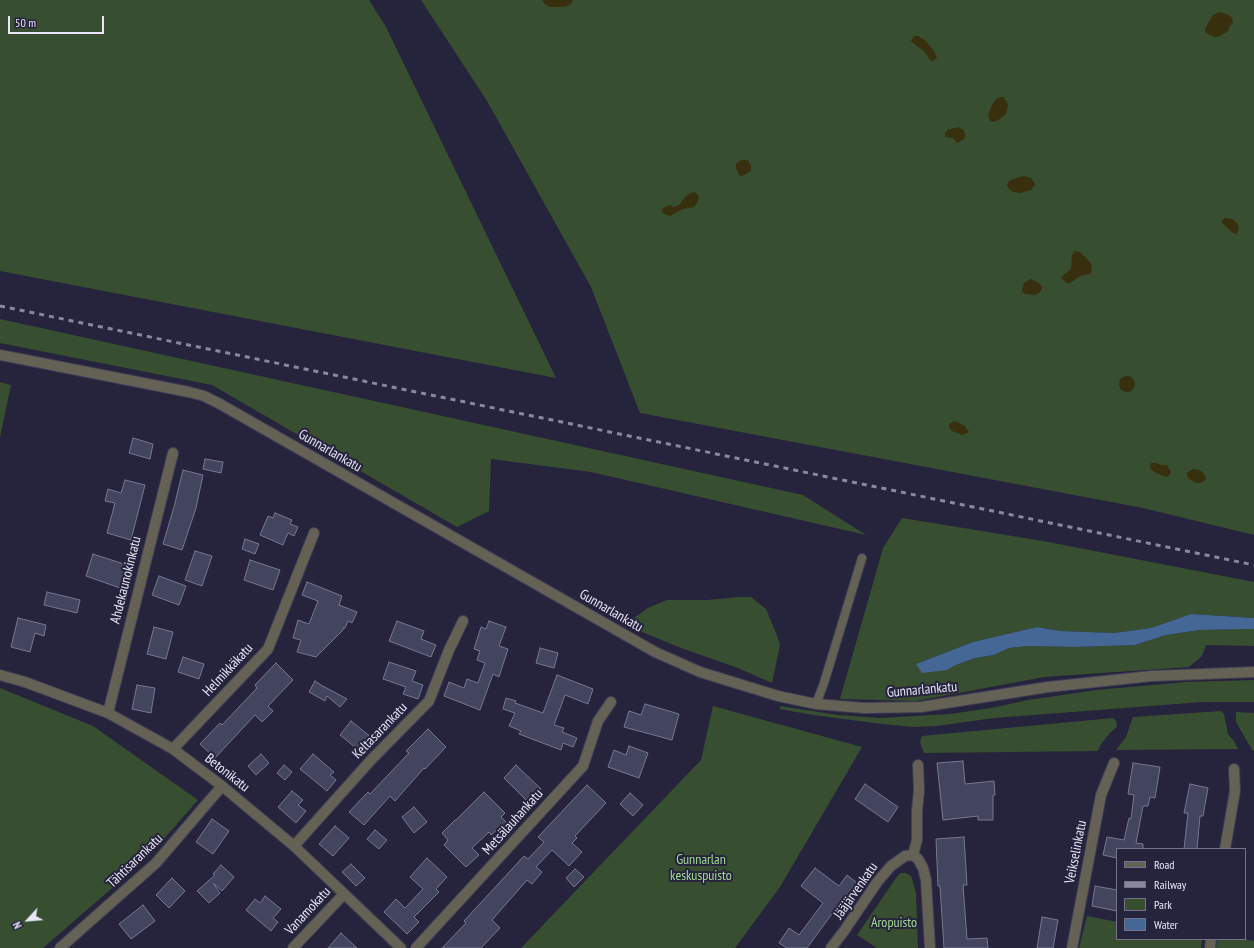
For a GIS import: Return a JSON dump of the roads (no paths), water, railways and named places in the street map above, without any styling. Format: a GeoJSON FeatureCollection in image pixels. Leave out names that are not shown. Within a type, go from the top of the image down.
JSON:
{"type":"FeatureCollection","features":[{"type":"Feature","properties":{"kind":"street","name":"Gunnarlankatu"},"geometry":{"type":"LineString","coordinates":[[0,355],[204,396],[655,652],[700,672],[778,696],[816,704],[864,708],[921,707],[1048,687],[1152,676],[1254,672]]}},
{"type":"Feature","properties":{"kind":"street","name":"Ahdekaunokinkatu"},"geometry":{"type":"LineString","coordinates":[[108,713],[173,453]]}},
{"type":"Feature","properties":{"kind":"street","name":"Helmikkäkatu"},"geometry":{"type":"LineString","coordinates":[[173,749],[268,649],[314,533]]}},
{"type":"Feature","properties":{"kind":"street","name":"Keltasarankatu"},"geometry":{"type":"LineString","coordinates":[[294,846],[371,760],[429,701],[449,650],[463,621]]}},
{"type":"Feature","properties":{"kind":"street","name":"Betonikatu"},"geometry":{"type":"LineString","coordinates":[[0,675],[25,682],[108,713],[173,749],[222,786],[294,846],[402,948]]}},
{"type":"Feature","properties":{"kind":"street","name":"Metsälauhankatu"},"geometry":{"type":"LineString","coordinates":[[416,948],[582,766],[598,721],[611,702]]}},
{"type":"Feature","properties":{"kind":"street","name":"Veikselinkatu"},"geometry":{"type":"LineString","coordinates":[[1072,948],[1101,794],[1114,763]]}},
{"type":"Feature","properties":{"kind":"street"},"geometry":{"type":"LineString","coordinates":[[918,765],[919,790],[917,840],[913,855],[918,859],[923,868],[926,880],[930,948]]}},
{"type":"Feature","properties":{"kind":"street"},"geometry":{"type":"LineString","coordinates":[[1225,848],[1235,791],[1234,769]]}},
{"type":"Feature","properties":{"kind":"street","name":"Tähtisarankatu"},"geometry":{"type":"LineString","coordinates":[[60,948],[156,863],[222,786]]}},
{"type":"Feature","properties":{"kind":"street","name":"Jääjärvenkatu"},"geometry":{"type":"LineString","coordinates":[[831,948],[878,881],[891,866],[905,856],[913,855]]}},
{"type":"Feature","properties":{"kind":"street","name":"Vanamokatu"},"geometry":{"type":"LineString","coordinates":[[293,948],[344,894]]}},
{"type":"Feature","properties":{"kind":"lane"},"geometry":{"type":"LineString","coordinates":[[816,704],[824,683],[862,558]]}},
{"type":"Feature","properties":{"kind":"water"},"geometry":{"type":"Polygon","coordinates":[[[1191,614],[1254,618],[1254,629],[1200,630],[1166,635],[1135,645],[1076,647],[1028,646],[1009,648],[994,655],[975,658],[947,670],[922,673],[916,664],[973,642],[1037,627],[1060,631],[1114,633],[1151,628],[1191,614]]]}},
{"type":"Feature","properties":{"kind":"railway"},"geometry":{"type":"LineString","coordinates":[[0,306],[1254,565]]}},
{"type":"Feature","properties":{"kind":"park label","name":"Gunnarlan keskuspuisto"},"geometry":{"type":"Point","coordinates":[701,868]}},
{"type":"Feature","properties":{"kind":"park label","name":"Aropuisto"},"geometry":{"type":"Point","coordinates":[894,923]}}]}
